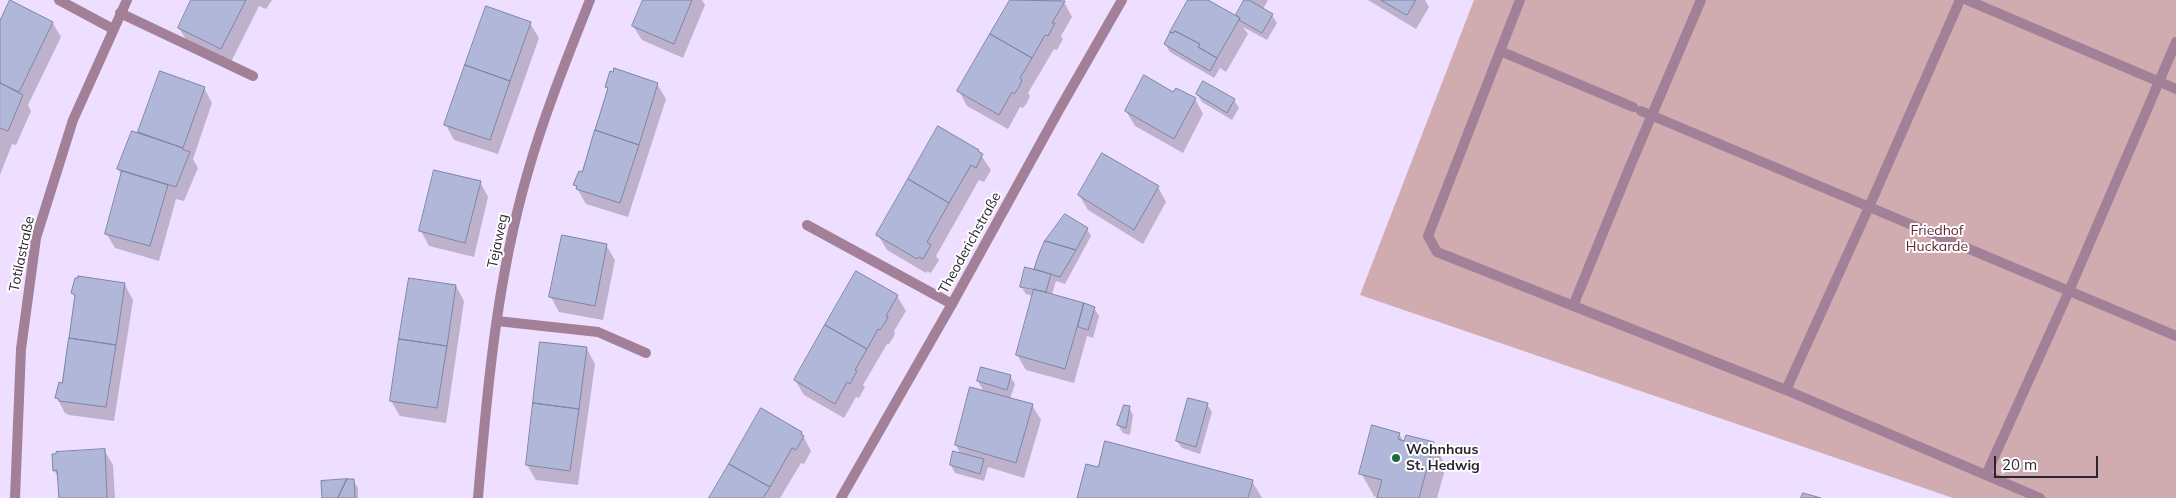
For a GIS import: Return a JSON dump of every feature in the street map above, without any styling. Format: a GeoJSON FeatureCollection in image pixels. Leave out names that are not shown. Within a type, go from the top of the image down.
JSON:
{"type":"FeatureCollection","features":[{"type":"Feature","properties":{"kind":"street"},"geometry":{"type":"LineString","coordinates":[[59,0],[112,29]]}},
{"type":"Feature","properties":{"kind":"street","name":"Totilastraße"},"geometry":{"type":"LineString","coordinates":[[15,498],[21,349],[36,238],[73,120],[112,29],[127,0]]}},
{"type":"Feature","properties":{"kind":"street","name":"Tejaweg"},"geometry":{"type":"LineString","coordinates":[[478,498],[497,321],[508,255],[526,177],[553,93],[590,0]]}},
{"type":"Feature","properties":{"kind":"street","name":"Theoderichstraße"},"geometry":{"type":"LineString","coordinates":[[841,498],[952,304],[1058,110],[1122,0]]}},
{"type":"Feature","properties":{"kind":"street"},"geometry":{"type":"LineString","coordinates":[[1520,0],[1428,236],[1437,252],[1786,390],[2040,498]]}},
{"type":"Feature","properties":{"kind":"street"},"geometry":{"type":"LineString","coordinates":[[1573,306],[1701,0]]}},
{"type":"Feature","properties":{"kind":"street"},"geometry":{"type":"LineString","coordinates":[[1786,390],[1870,207],[1960,0]]}},
{"type":"Feature","properties":{"kind":"street"},"geometry":{"type":"LineString","coordinates":[[1967,0],[1991,4],[2176,89]]}},
{"type":"Feature","properties":{"kind":"street"},"geometry":{"type":"LineString","coordinates":[[120,13],[253,76]]}},
{"type":"Feature","properties":{"kind":"street"},"geometry":{"type":"LineString","coordinates":[[1986,475],[2069,290],[2176,42]]}},
{"type":"Feature","properties":{"kind":"street"},"geometry":{"type":"LineString","coordinates":[[1500,51],[2176,336]]}},
{"type":"Feature","properties":{"kind":"street"},"geometry":{"type":"LineString","coordinates":[[807,224],[952,304]]}},
{"type":"Feature","properties":{"kind":"street"},"geometry":{"type":"LineString","coordinates":[[497,321],[598,332],[646,353]]}},
{"type":"Feature","properties":{"kind":"green space","name":"Friedhof Huckarde"},"geometry":{"type":"Polygon","coordinates":[[[1474,0],[2176,0],[2176,498],[1953,498],[1360,295],[1474,0]]]}},
{"type":"Feature","properties":{"kind":"building"},"geometry":{"type":"Polygon","coordinates":[[[10,0],[53,22],[19,92],[0,83],[0,21],[10,0]]]}},
{"type":"Feature","properties":{"kind":"building"},"geometry":{"type":"Polygon","coordinates":[[[191,0],[246,0],[221,49],[178,28],[191,0]]]}},
{"type":"Feature","properties":{"kind":"building"},"geometry":{"type":"Polygon","coordinates":[[[643,0],[692,0],[674,44],[632,26],[643,0]]]}},
{"type":"Feature","properties":{"kind":"building"},"geometry":{"type":"Polygon","coordinates":[[[1010,0],[1065,1],[1052,23],[1055,23],[1048,36],[1045,35],[1032,58],[990,34],[1010,0]]]}},
{"type":"Feature","properties":{"kind":"building"},"geometry":{"type":"Polygon","coordinates":[[[1188,0],[1208,0],[1240,18],[1217,58],[1198,47],[1200,44],[1175,31],[1173,33],[1170,32],[1188,0]]]}},
{"type":"Feature","properties":{"kind":"building"},"geometry":{"type":"Polygon","coordinates":[[[1244,0],[1249,0],[1273,14],[1262,33],[1239,20],[1240,18],[1236,15],[1244,0]]]}},
{"type":"Feature","properties":{"kind":"building"},"geometry":{"type":"Polygon","coordinates":[[[1381,0],[1416,0],[1407,15],[1381,0]]]}},
{"type":"Feature","properties":{"kind":"building"},"geometry":{"type":"Polygon","coordinates":[[[486,6],[531,22],[510,81],[465,65],[486,6]]]}},
{"type":"Feature","properties":{"kind":"building"},"geometry":{"type":"Polygon","coordinates":[[[1175,31],[1200,44],[1198,47],[1217,58],[1210,71],[1164,44],[1170,32],[1173,33],[1175,31]]]}},
{"type":"Feature","properties":{"kind":"building"},"geometry":{"type":"Polygon","coordinates":[[[990,34],[1032,58],[1020,78],[1022,80],[1019,87],[1014,94],[1012,92],[999,115],[957,91],[990,34]]]}},
{"type":"Feature","properties":{"kind":"building"},"geometry":{"type":"Polygon","coordinates":[[[465,65],[510,81],[490,140],[444,125],[465,65]]]}},
{"type":"Feature","properties":{"kind":"building"},"geometry":{"type":"Polygon","coordinates":[[[614,68],[658,83],[639,145],[595,130],[608,88],[605,87],[610,71],[613,72],[614,68]]]}},
{"type":"Feature","properties":{"kind":"building"},"geometry":{"type":"Polygon","coordinates":[[[160,71],[205,87],[183,148],[138,132],[160,71]]]}},
{"type":"Feature","properties":{"kind":"building"},"geometry":{"type":"Polygon","coordinates":[[[1144,75],[1173,92],[1176,88],[1196,98],[1174,139],[1125,111],[1144,75]]]}},
{"type":"Feature","properties":{"kind":"building"},"geometry":{"type":"Polygon","coordinates":[[[1203,81],[1235,99],[1227,113],[1196,94],[1203,81]]]}},
{"type":"Feature","properties":{"kind":"building"},"geometry":{"type":"Polygon","coordinates":[[[0,83],[23,95],[8,131],[0,128],[0,83]]]}},
{"type":"Feature","properties":{"kind":"building"},"geometry":{"type":"Polygon","coordinates":[[[938,126],[983,154],[976,168],[971,165],[949,203],[908,179],[938,126]]]}},
{"type":"Feature","properties":{"kind":"building"},"geometry":{"type":"Polygon","coordinates":[[[595,130],[639,145],[620,203],[576,189],[577,186],[573,185],[579,171],[582,172],[595,130]]]}},
{"type":"Feature","properties":{"kind":"building"},"geometry":{"type":"Polygon","coordinates":[[[132,131],[190,152],[176,187],[117,169],[132,131]]]}},
{"type":"Feature","properties":{"kind":"building"},"geometry":{"type":"Polygon","coordinates":[[[1102,153],[1159,186],[1134,230],[1078,195],[1102,153]]]}},
{"type":"Feature","properties":{"kind":"building"},"geometry":{"type":"Polygon","coordinates":[[[434,170],[481,181],[465,243],[419,231],[434,170]]]}},
{"type":"Feature","properties":{"kind":"building"},"geometry":{"type":"Polygon","coordinates":[[[122,171],[168,185],[150,246],[105,234],[122,171]]]}},
{"type":"Feature","properties":{"kind":"building"},"geometry":{"type":"Polygon","coordinates":[[[908,179],[949,203],[927,242],[931,245],[923,259],[919,257],[917,259],[876,235],[908,179]]]}},
{"type":"Feature","properties":{"kind":"building"},"geometry":{"type":"Polygon","coordinates":[[[1065,214],[1088,228],[1076,250],[1045,241],[1065,214]]]}},
{"type":"Feature","properties":{"kind":"building"},"geometry":{"type":"Polygon","coordinates":[[[562,235],[607,244],[595,306],[549,297],[562,235]]]}},
{"type":"Feature","properties":{"kind":"building"},"geometry":{"type":"Polygon","coordinates":[[[1045,241],[1076,250],[1060,277],[1034,269],[1045,241]]]}},
{"type":"Feature","properties":{"kind":"building"},"geometry":{"type":"Polygon","coordinates":[[[1025,267],[1051,274],[1046,292],[1020,287],[1025,267]]]}},
{"type":"Feature","properties":{"kind":"building"},"geometry":{"type":"Polygon","coordinates":[[[856,271],[898,295],[886,316],[888,317],[885,323],[880,330],[878,329],[867,349],[825,325],[856,271]]]}},
{"type":"Feature","properties":{"kind":"building"},"geometry":{"type":"Polygon","coordinates":[[[78,276],[125,283],[116,345],[69,338],[75,295],[71,293],[75,278],[78,278],[78,276]]]}},
{"type":"Feature","properties":{"kind":"building"},"geometry":{"type":"Polygon","coordinates":[[[409,278],[456,285],[447,346],[399,339],[409,278]]]}},
{"type":"Feature","properties":{"kind":"building"},"geometry":{"type":"Polygon","coordinates":[[[1034,289],[1084,303],[1065,369],[1016,355],[1034,289]]]}},
{"type":"Feature","properties":{"kind":"building"},"geometry":{"type":"Polygon","coordinates":[[[1084,303],[1095,307],[1088,330],[1078,327],[1084,303]]]}},
{"type":"Feature","properties":{"kind":"building"},"geometry":{"type":"Polygon","coordinates":[[[825,325],[867,349],[855,370],[857,371],[850,384],[847,382],[835,404],[794,380],[825,325]]]}},
{"type":"Feature","properties":{"kind":"building"},"geometry":{"type":"Polygon","coordinates":[[[69,338],[116,345],[106,407],[59,401],[59,399],[55,398],[59,382],[62,383],[69,338]]]}},
{"type":"Feature","properties":{"kind":"building"},"geometry":{"type":"Polygon","coordinates":[[[399,339],[447,346],[437,408],[390,401],[399,339]]]}},
{"type":"Feature","properties":{"kind":"building"},"geometry":{"type":"Polygon","coordinates":[[[540,342],[587,347],[579,409],[533,403],[540,342]]]}},
{"type":"Feature","properties":{"kind":"building"},"geometry":{"type":"Polygon","coordinates":[[[981,367],[1011,375],[1007,390],[977,381],[981,367]]]}},
{"type":"Feature","properties":{"kind":"building"},"geometry":{"type":"Polygon","coordinates":[[[970,387],[1033,404],[1016,463],[955,445],[970,387]]]}},
{"type":"Feature","properties":{"kind":"building"},"geometry":{"type":"Polygon","coordinates":[[[1188,398],[1208,403],[1196,447],[1176,441],[1188,398]]]}},
{"type":"Feature","properties":{"kind":"building"},"geometry":{"type":"Polygon","coordinates":[[[533,403],[579,409],[570,471],[526,465],[533,403]]]}},
{"type":"Feature","properties":{"kind":"building"},"geometry":{"type":"Polygon","coordinates":[[[1124,405],[1130,406],[1126,428],[1117,425],[1124,405]]]}},
{"type":"Feature","properties":{"kind":"building"},"geometry":{"type":"Polygon","coordinates":[[[761,408],[802,432],[801,434],[804,436],[796,450],[792,448],[770,487],[729,464],[761,408]]]}},
{"type":"Feature","properties":{"kind":"building","name":"Wohnhaus St. Hedwig"},"geometry":{"type":"Polygon","coordinates":[[[1372,425],[1400,433],[1398,439],[1404,441],[1406,435],[1434,442],[1419,498],[1377,498],[1382,480],[1359,474],[1372,425]]]}},
{"type":"Feature","properties":{"kind":"building"},"geometry":{"type":"Polygon","coordinates":[[[1105,441],[1253,480],[1248,498],[1077,498],[1086,464],[1098,467],[1105,441]]]}},
{"type":"Feature","properties":{"kind":"building"},"geometry":{"type":"Polygon","coordinates":[[[105,449],[107,498],[59,498],[57,470],[53,471],[52,454],[56,454],[56,452],[105,449]]]}},
{"type":"Feature","properties":{"kind":"building"},"geometry":{"type":"Polygon","coordinates":[[[953,451],[984,459],[980,474],[950,465],[953,451]]]}},
{"type":"Feature","properties":{"kind":"building"},"geometry":{"type":"Polygon","coordinates":[[[729,464],[770,487],[763,498],[709,498],[729,464]]]}},
{"type":"Feature","properties":{"kind":"building"},"geometry":{"type":"Polygon","coordinates":[[[347,479],[338,498],[322,498],[321,481],[347,479]]]}},
{"type":"Feature","properties":{"kind":"building"},"geometry":{"type":"Polygon","coordinates":[[[347,479],[354,479],[355,498],[338,498],[347,479]]]}},
{"type":"Feature","properties":{"kind":"building"},"geometry":{"type":"Polygon","coordinates":[[[1803,493],[1821,498],[1801,498],[1803,493]]]}},
{"type":"Feature","properties":{"kind":"place","name":"Wohnhaus St. Hedwig"},"geometry":{"type":"Point","coordinates":[1396,458]}}]}
